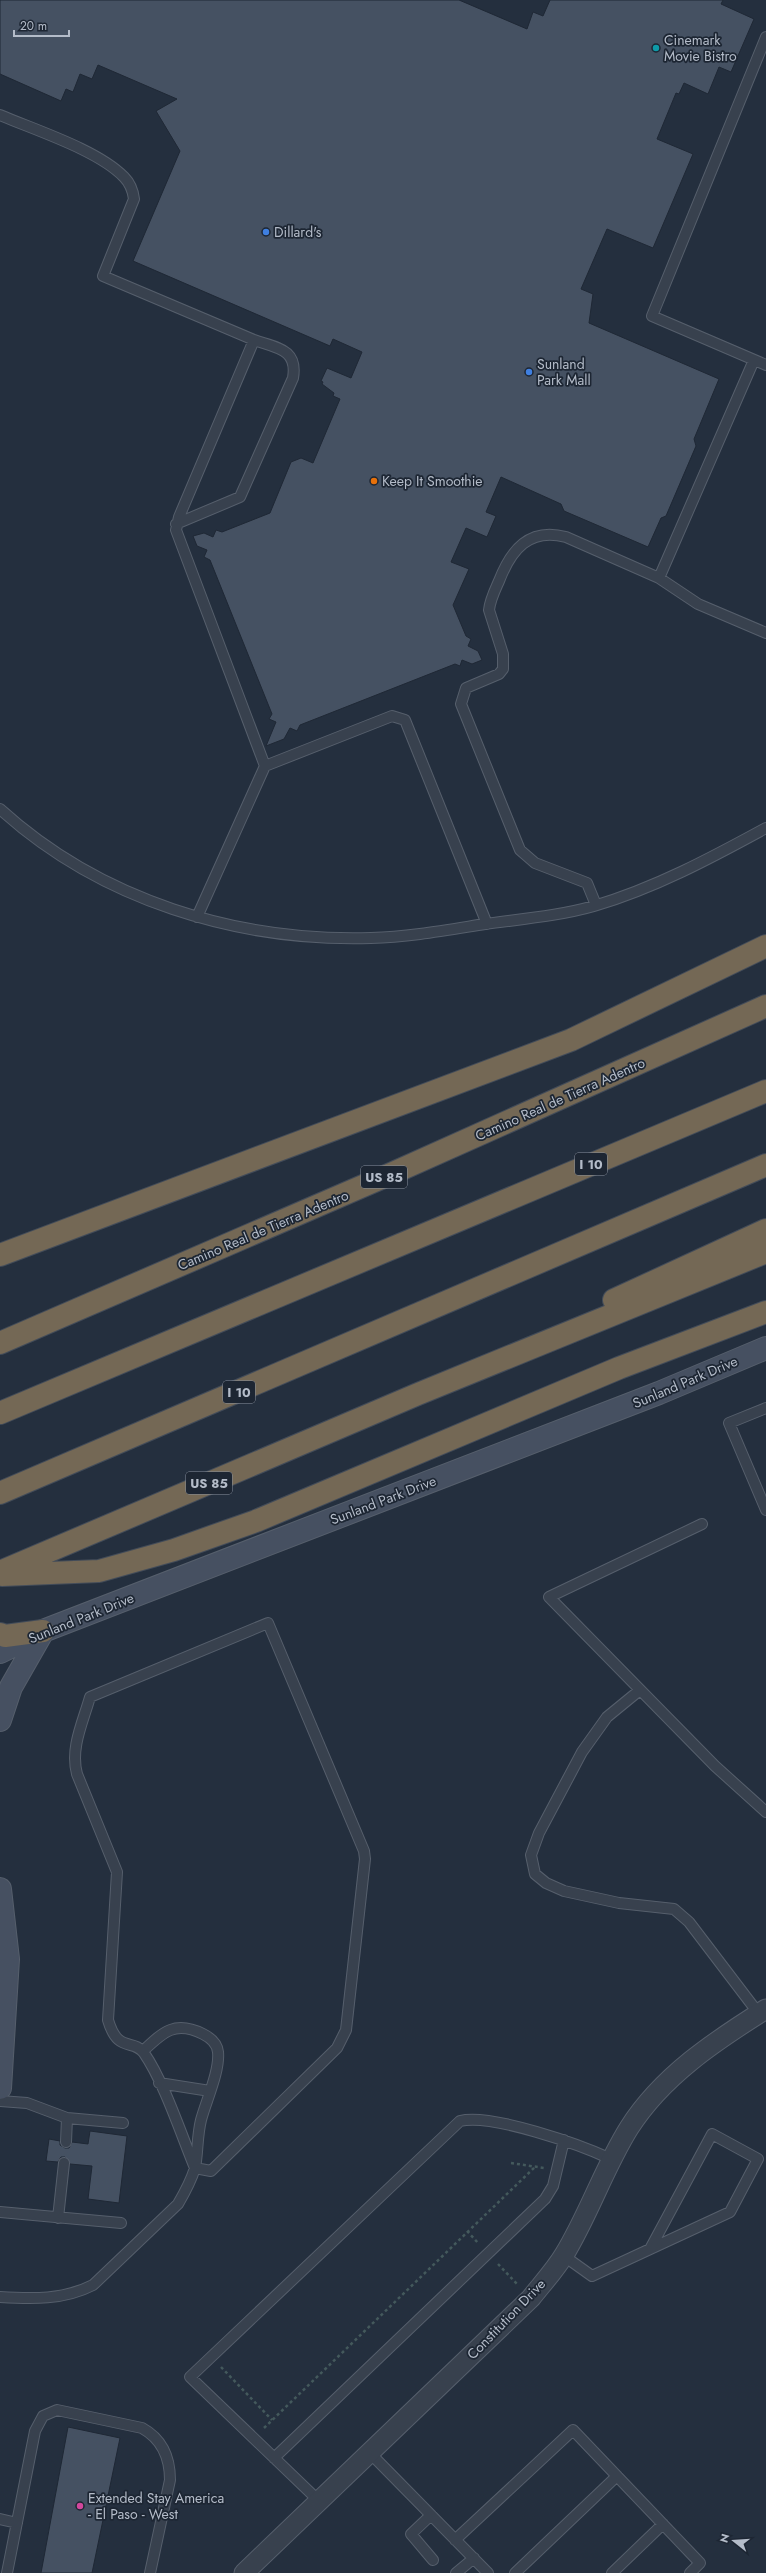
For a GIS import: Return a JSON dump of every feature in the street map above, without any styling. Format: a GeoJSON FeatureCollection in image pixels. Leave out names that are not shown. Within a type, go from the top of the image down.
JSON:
{"type":"FeatureCollection","features":[{"type":"Feature","properties":{"kind":"highway"},"geometry":{"type":"LineString","coordinates":[[0,1255],[571,1040],[766,946]]}},
{"type":"Feature","properties":{"kind":"highway","name":"Camino Real de Tierra Adentro"},"geometry":{"type":"LineString","coordinates":[[0,1343],[393,1174],[761,1010]]}},
{"type":"Feature","properties":{"kind":"highway","name":"I 10"},"geometry":{"type":"LineString","coordinates":[[0,1413],[766,1091]]}},
{"type":"Feature","properties":{"kind":"highway","name":"I 10"},"geometry":{"type":"LineString","coordinates":[[0,1493],[766,1165]]}},
{"type":"Feature","properties":{"kind":"highway"},"geometry":{"type":"LineString","coordinates":[[418,1394],[689,1263],[766,1230]]}},
{"type":"Feature","properties":{"kind":"highway"},"geometry":{"type":"LineString","coordinates":[[0,1243],[55,1234]]}},
{"type":"Feature","properties":{"kind":"highway","name":"US 85"},"geometry":{"type":"LineString","coordinates":[[0,1573],[418,1394],[766,1252]]}},
{"type":"Feature","properties":{"kind":"highway"},"geometry":{"type":"LineString","coordinates":[[620,1368],[766,1296]]}},
{"type":"Feature","properties":{"kind":"highway"},"geometry":{"type":"LineString","coordinates":[[0,1573],[25,1576],[99,1571],[174,1550],[256,1521],[620,1368],[766,1312]]}},
{"type":"Feature","properties":{"kind":"highway"},"geometry":{"type":"LineString","coordinates":[[0,1634],[5,1636],[43,1631]]}},
{"type":"Feature","properties":{"kind":"main road","name":"Sunland Park Drive"},"geometry":{"type":"LineString","coordinates":[[0,1652],[43,1631],[660,1393],[766,1348]]}},
{"type":"Feature","properties":{"kind":"main road"},"geometry":{"type":"LineString","coordinates":[[0,1720],[12,1688],[43,1631]]}},
{"type":"Feature","properties":{"kind":"main road"},"geometry":{"type":"LineString","coordinates":[[0,1889],[8,1959],[0,2088]]}},
{"type":"Feature","properties":{"kind":"street","name":"Constitution Drive"},"geometry":{"type":"LineString","coordinates":[[244,2573],[531,2298],[564,2256],[588,2211],[611,2159],[630,2127],[679,2070],[762,2011]]}},
{"type":"Feature","properties":{"kind":"lane"},"geometry":{"type":"LineString","coordinates":[[766,38],[652,316],[766,365]]}},
{"type":"Feature","properties":{"kind":"lane"},"geometry":{"type":"LineString","coordinates":[[0,115],[96,158],[124,177],[132,190],[134,199],[130,214],[103,276],[288,354],[294,364],[293,378],[240,497],[176,524]]}},
{"type":"Feature","properties":{"kind":"lane"},"geometry":{"type":"LineString","coordinates":[[254,340],[176,524],[177,538],[265,766]]}},
{"type":"Feature","properties":{"kind":"lane"},"geometry":{"type":"LineString","coordinates":[[660,578],[754,360]]}},
{"type":"Feature","properties":{"kind":"lane"},"geometry":{"type":"LineString","coordinates":[[596,905],[587,883],[535,863],[520,850],[465,718],[461,704],[462,696],[466,688],[499,674],[503,669],[504,654],[489,610],[490,603],[507,561],[521,544],[535,538],[556,535],[660,578],[690,600],[766,633]]}},
{"type":"Feature","properties":{"kind":"lane"},"geometry":{"type":"LineString","coordinates":[[197,917],[265,766],[392,716],[405,720],[487,924]]}},
{"type":"Feature","properties":{"kind":"lane"},"geometry":{"type":"LineString","coordinates":[[0,809],[47,846],[90,872],[152,902],[197,917],[277,934],[334,939],[390,937],[565,913],[596,905],[662,880],[766,828]]}},
{"type":"Feature","properties":{"kind":"lane"},"geometry":{"type":"LineString","coordinates":[[766,1408],[730,1423],[766,1510]]}},
{"type":"Feature","properties":{"kind":"lane"},"geometry":{"type":"LineString","coordinates":[[702,1524],[549,1596],[715,1766],[766,1812]]}},
{"type":"Feature","properties":{"kind":"lane"},"geometry":{"type":"LineString","coordinates":[[268,1623],[364,1851],[346,2030],[338,2048],[211,2171],[195,2168],[159,2083],[143,2051],[119,2042],[112,2031],[108,2020],[117,1872],[77,1774],[74,1762],[75,1746],[90,1697],[268,1623]]}},
{"type":"Feature","properties":{"kind":"lane"},"geometry":{"type":"LineString","coordinates":[[640,1690],[607,1717],[582,1752],[539,1833],[531,1855],[535,1874],[546,1883],[564,1891],[619,1904],[674,1909],[688,1922],[762,2011]]}},
{"type":"Feature","properties":{"kind":"lane"},"geometry":{"type":"LineString","coordinates":[[0,2297],[59,2297],[77,2293],[93,2285],[178,2204],[188,2188],[195,2168],[201,2121],[210,2091],[218,2053],[215,2043],[208,2036],[184,2026],[174,2028],[159,2036],[143,2051]]}},
{"type":"Feature","properties":{"kind":"lane"},"geometry":{"type":"LineString","coordinates":[[159,2083],[210,2091]]}},
{"type":"Feature","properties":{"kind":"lane"},"geometry":{"type":"LineString","coordinates":[[0,2101],[27,2103],[67,2118],[123,2123]]}},
{"type":"Feature","properties":{"kind":"lane"},"geometry":{"type":"LineString","coordinates":[[66,2142],[67,2118]]}},
{"type":"Feature","properties":{"kind":"lane"},"geometry":{"type":"LineString","coordinates":[[319,2501],[190,2377],[460,2121],[480,2119],[564,2140],[611,2159]]}},
{"type":"Feature","properties":{"kind":"lane"},"geometry":{"type":"LineString","coordinates":[[564,2256],[592,2276],[730,2212],[758,2159],[712,2134],[650,2249]]}},
{"type":"Feature","properties":{"kind":"lane"},"geometry":{"type":"LineString","coordinates":[[274,2458],[545,2199],[553,2186],[564,2140]]}},
{"type":"Feature","properties":{"kind":"lane"},"geometry":{"type":"LineString","coordinates":[[58,2218],[64,2163]]}},
{"type":"Feature","properties":{"kind":"lane"},"geometry":{"type":"LineString","coordinates":[[0,2212],[121,2223]]}},
{"type":"Feature","properties":{"kind":"lane"},"geometry":{"type":"LineString","coordinates":[[7,2573],[35,2431],[43,2416],[57,2410],[142,2428],[153,2434],[161,2445],[170,2466],[170,2480],[150,2573]]}},
{"type":"Feature","properties":{"kind":"lane"},"geometry":{"type":"LineString","coordinates":[[455,2540],[573,2430],[700,2563],[690,2573]]}},
{"type":"Feature","properties":{"kind":"lane"},"geometry":{"type":"LineString","coordinates":[[370,2453],[488,2573]]}},
{"type":"Feature","properties":{"kind":"lane"},"geometry":{"type":"LineString","coordinates":[[515,2573],[617,2476]]}},
{"type":"Feature","properties":{"kind":"lane"},"geometry":{"type":"LineString","coordinates":[[431,2515],[411,2534],[433,2560]]}},
{"type":"Feature","properties":{"kind":"lane"},"geometry":{"type":"LineString","coordinates":[[0,2519],[17,2523]]}},
{"type":"Feature","properties":{"kind":"lane"},"geometry":{"type":"LineString","coordinates":[[612,2573],[663,2524]]}},
{"type":"Feature","properties":{"kind":"lane"},"geometry":{"type":"LineString","coordinates":[[456,2573],[474,2558]]}},
{"type":"Feature","properties":{"kind":"path"},"geometry":{"type":"LineString","coordinates":[[511,2162],[557,2169]]}},
{"type":"Feature","properties":{"kind":"path"},"geometry":{"type":"LineString","coordinates":[[253,2438],[536,2166]]}},
{"type":"Feature","properties":{"kind":"path"},"geometry":{"type":"LineString","coordinates":[[494,2260],[531,2298]]}},
{"type":"Feature","properties":{"kind":"path"},"geometry":{"type":"LineString","coordinates":[[211,2356],[272,2420]]}},
{"type":"Feature","properties":{"kind":"building","name":"Sunland Park Mall"},"geometry":{"type":"Polygon","coordinates":[[[0,0],[459,0],[527,29],[533,12],[543,16],[550,0],[723,0],[721,4],[754,19],[731,72],[719,67],[708,94],[684,83],[679,94],[676,93],[657,139],[693,154],[653,248],[607,229],[581,289],[593,294],[589,323],[719,379],[694,439],[696,446],[666,516],[661,518],[648,547],[564,511],[561,504],[501,477],[486,512],[496,516],[487,537],[466,528],[451,562],[469,569],[453,605],[466,636],[471,639],[468,646],[478,651],[482,660],[472,664],[462,660],[460,666],[455,664],[300,725],[297,731],[290,728],[284,739],[266,746],[276,722],[269,719],[272,714],[210,560],[204,557],[207,550],[197,546],[193,536],[204,533],[213,537],[216,530],[222,532],[270,513],[291,462],[301,458],[313,463],[340,399],[333,396],[334,393],[322,384],[323,382],[321,381],[327,368],[351,378],[362,352],[333,339],[330,346],[133,261],[180,151],[156,111],[177,99],[98,65],[92,79],[80,74],[73,92],[66,89],[61,101],[0,74],[0,0]]]}},
{"type":"Feature","properties":{"kind":"building"},"geometry":{"type":"Polygon","coordinates":[[[90,2131],[127,2136],[119,2203],[88,2199],[92,2166],[70,2164],[65,2157],[61,2157],[58,2162],[46,2161],[49,2139],[60,2141],[60,2145],[65,2148],[69,2148],[72,2142],[88,2144],[90,2131]]]}},
{"type":"Feature","properties":{"kind":"building","name":"Extended Stay America - El Paso - West"},"geometry":{"type":"Polygon","coordinates":[[[68,2427],[120,2438],[92,2573],[41,2573],[68,2427]]]}},
{"type":"Feature","properties":{"kind":"place","name":"Cinemark Movie Bistro"},"geometry":{"type":"Point","coordinates":[656,48]}},
{"type":"Feature","properties":{"kind":"place","name":"Dillard's"},"geometry":{"type":"Point","coordinates":[266,232]}},
{"type":"Feature","properties":{"kind":"place","name":"Sunland Park Mall"},"geometry":{"type":"Point","coordinates":[529,372]}},
{"type":"Feature","properties":{"kind":"place","name":"Keep It Smoothie"},"geometry":{"type":"Point","coordinates":[374,481]}},
{"type":"Feature","properties":{"kind":"place","name":"Extended Stay America - El Paso - West"},"geometry":{"type":"Point","coordinates":[80,2506]}}]}
